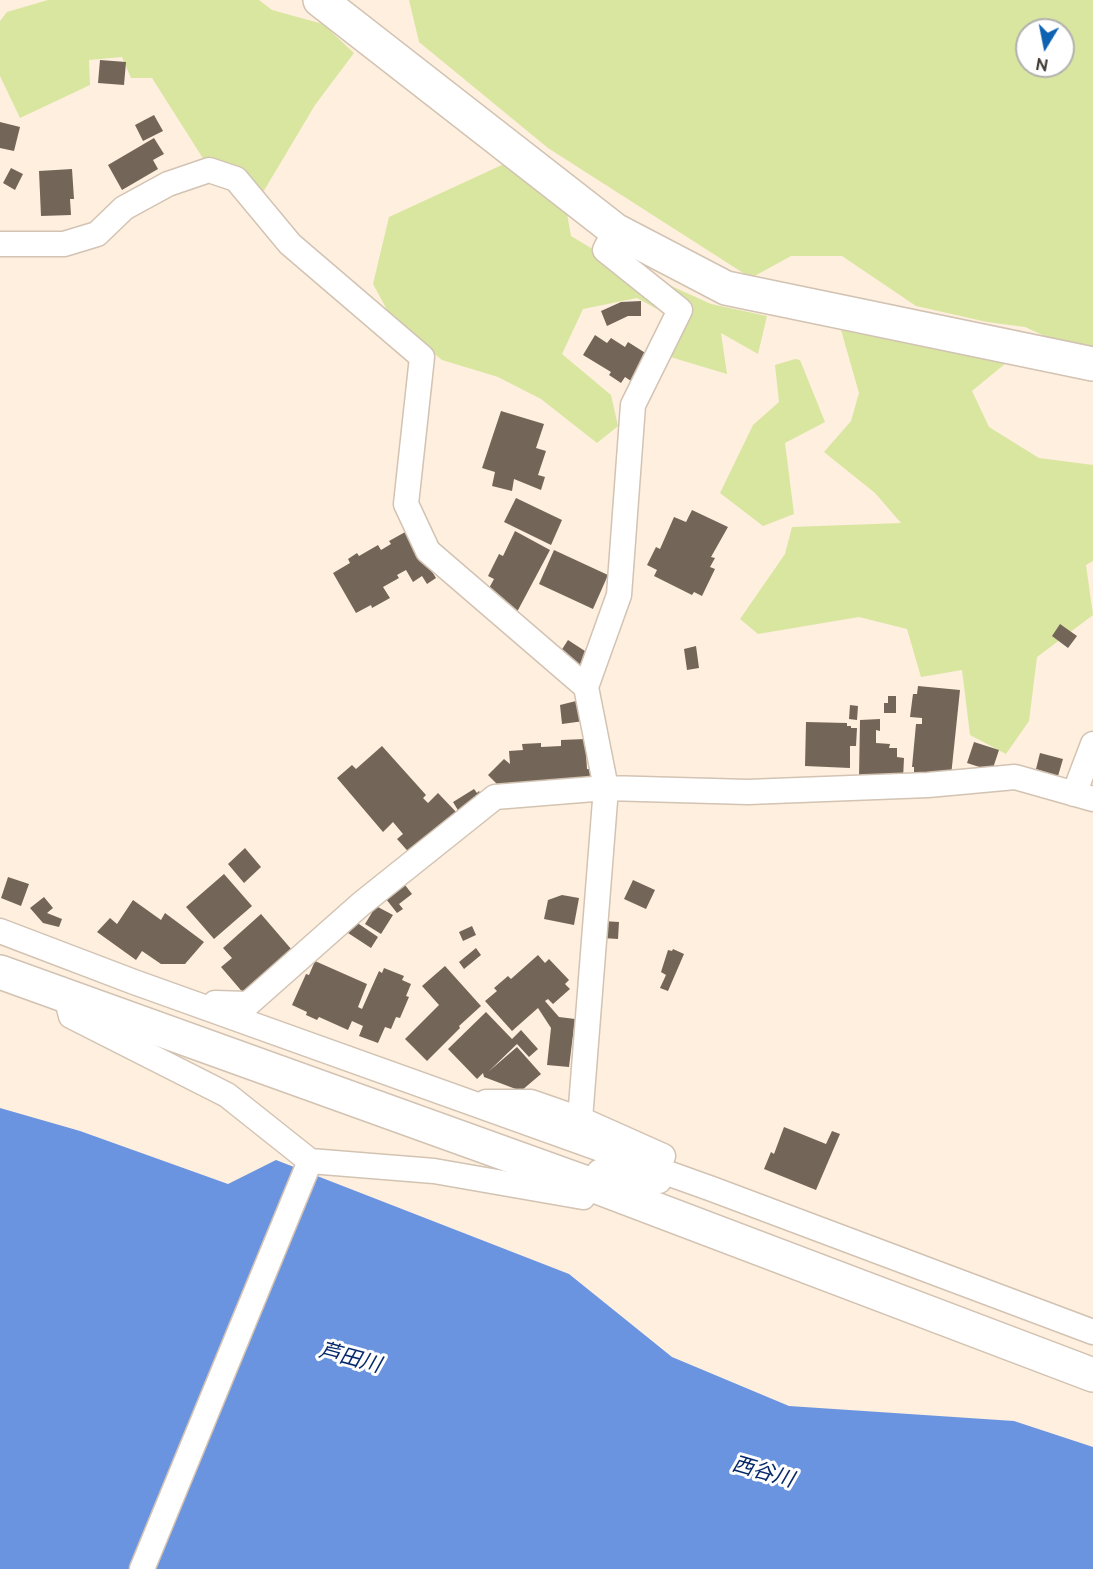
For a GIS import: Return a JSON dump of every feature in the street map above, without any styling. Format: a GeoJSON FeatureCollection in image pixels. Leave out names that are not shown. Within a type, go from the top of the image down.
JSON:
{"type":"FeatureCollection","features":[{"type":"Feature","properties":{"kind":"street"},"geometry":{"type":"LineString","coordinates":[[320,0],[615,230],[726,288],[1093,364]]}},
{"type":"Feature","properties":{"kind":"street"},"geometry":{"type":"LineString","coordinates":[[0,244],[64,244],[97,234],[123,208],[168,184],[209,170],[236,179],[290,244],[422,357],[406,504],[428,551],[586,687]]}},
{"type":"Feature","properties":{"kind":"street"},"geometry":{"type":"LineString","coordinates":[[580,1119],[606,788],[586,687],[619,595],[633,405],[680,310],[605,250],[615,230]]}},
{"type":"Feature","properties":{"kind":"street"},"geometry":{"type":"LineString","coordinates":[[190,1002],[248,1004],[362,904],[495,797],[606,788],[748,792],[928,785],[1016,777],[1084,796],[1093,744]]}},
{"type":"Feature","properties":{"kind":"street"},"geometry":{"type":"LineString","coordinates":[[0,931],[190,1002],[712,1189],[1093,1332]]}},
{"type":"Feature","properties":{"kind":"street"},"geometry":{"type":"LineString","coordinates":[[0,972],[592,1185],[1093,1375]]}},
{"type":"Feature","properties":{"kind":"street"},"geometry":{"type":"LineString","coordinates":[[66,996],[71,1016],[227,1095],[310,1161],[434,1171],[583,1197],[599,1172],[712,1189]]}},
{"type":"Feature","properties":{"kind":"street"},"geometry":{"type":"LineString","coordinates":[[470,1102],[531,1102],[580,1119],[687,1167],[712,1189]]}},
{"type":"Feature","properties":{"kind":"street"},"geometry":{"type":"LineString","coordinates":[[142,1569],[310,1161]]}},
{"type":"Feature","properties":{"kind":"green space"},"geometry":{"type":"Polygon","coordinates":[[[48,0],[259,0],[272,10],[323,24],[354,53],[315,105],[262,194],[242,169],[204,160],[152,78],[131,78],[122,57],[89,60],[90,85],[20,118],[0,76],[0,21],[7,12],[48,0]]]}},
{"type":"Feature","properties":{"kind":"green space"},"geometry":{"type":"Polygon","coordinates":[[[409,0],[1093,0],[1093,346],[1049,338],[1025,327],[987,322],[916,306],[842,256],[791,256],[751,278],[548,148],[419,42],[409,0]]]}},
{"type":"Feature","properties":{"kind":"green space"},"geometry":{"type":"Polygon","coordinates":[[[504,164],[567,213],[571,236],[626,269],[657,309],[637,298],[583,309],[562,354],[611,395],[618,426],[597,443],[541,399],[498,377],[442,360],[392,319],[373,284],[389,217],[504,164]]]}},
{"type":"Feature","properties":{"kind":"green space"},"geometry":{"type":"Polygon","coordinates":[[[669,285],[711,304],[767,316],[758,354],[721,333],[727,374],[667,356],[687,313],[669,285]]]}},
{"type":"Feature","properties":{"kind":"green space"},"geometry":{"type":"Polygon","coordinates":[[[841,330],[1006,363],[972,391],[989,427],[1039,458],[1093,465],[1093,561],[1086,565],[1093,615],[1037,657],[1029,721],[1006,754],[970,735],[962,670],[921,677],[907,629],[859,617],[758,634],[740,619],[785,554],[792,527],[901,523],[875,493],[824,452],[851,421],[859,393],[841,330]]]}},
{"type":"Feature","properties":{"kind":"green space"},"geometry":{"type":"Polygon","coordinates":[[[795,359],[800,360],[825,422],[785,443],[794,514],[763,526],[720,493],[753,425],[779,402],[775,365],[795,359]]]}},
{"type":"Feature","properties":{"kind":"water"},"geometry":{"type":"Polygon","coordinates":[[[0,1108],[80,1131],[228,1184],[276,1160],[569,1274],[672,1357],[789,1406],[1014,1421],[1093,1447],[1093,1569],[0,1569],[0,1108]]]}},
{"type":"Feature","properties":{"kind":"building"},"geometry":{"type":"Polygon","coordinates":[[[100,60],[126,62],[124,85],[98,83],[100,60]]]}},
{"type":"Feature","properties":{"kind":"building"},"geometry":{"type":"Polygon","coordinates":[[[154,115],[163,131],[143,141],[135,125],[154,115]]]}},
{"type":"Feature","properties":{"kind":"building"},"geometry":{"type":"Polygon","coordinates":[[[0,122],[20,127],[14,151],[0,148],[0,122]]]}},
{"type":"Feature","properties":{"kind":"building"},"geometry":{"type":"Polygon","coordinates":[[[154,138],[164,154],[153,160],[158,169],[122,190],[108,165],[154,138]]]}},
{"type":"Feature","properties":{"kind":"building"},"geometry":{"type":"Polygon","coordinates":[[[11,168],[23,174],[15,190],[3,183],[11,168]]]}},
{"type":"Feature","properties":{"kind":"building"},"geometry":{"type":"Polygon","coordinates":[[[72,169],[74,199],[70,199],[71,215],[41,216],[39,171],[72,169]]]}},
{"type":"Feature","properties":{"kind":"building"},"geometry":{"type":"Polygon","coordinates":[[[641,301],[641,316],[628,316],[607,326],[601,311],[621,302],[641,301]]]}},
{"type":"Feature","properties":{"kind":"building"},"geometry":{"type":"Polygon","coordinates":[[[595,335],[607,343],[611,338],[625,347],[628,342],[647,354],[631,381],[625,377],[621,383],[609,375],[611,372],[583,355],[595,335]]]}},
{"type":"Feature","properties":{"kind":"building"},"geometry":{"type":"Polygon","coordinates":[[[501,411],[544,424],[536,448],[546,451],[538,475],[545,477],[541,490],[514,479],[512,491],[492,486],[495,472],[482,468],[501,411]]]}},
{"type":"Feature","properties":{"kind":"building"},"geometry":{"type":"Polygon","coordinates":[[[516,498],[562,520],[551,545],[504,522],[516,498]]]}},
{"type":"Feature","properties":{"kind":"building"},"geometry":{"type":"Polygon","coordinates":[[[692,510],[728,527],[711,557],[715,558],[710,567],[715,569],[702,596],[694,592],[692,595],[654,576],[657,570],[647,565],[656,547],[660,549],[674,517],[686,522],[692,510]]]}},
{"type":"Feature","properties":{"kind":"building"},"geometry":{"type":"Polygon","coordinates":[[[407,531],[436,578],[427,584],[422,576],[413,582],[406,570],[397,575],[399,578],[383,587],[390,598],[372,608],[371,605],[356,613],[333,573],[350,563],[348,559],[357,553],[359,556],[378,545],[381,550],[391,544],[389,541],[407,531]]]}},
{"type":"Feature","properties":{"kind":"building"},"geometry":{"type":"Polygon","coordinates":[[[515,531],[550,550],[517,612],[488,590],[494,579],[488,576],[499,554],[503,556],[515,531]]]}},
{"type":"Feature","properties":{"kind":"building"},"geometry":{"type":"Polygon","coordinates":[[[554,550],[608,575],[593,609],[539,584],[554,550]]]}},
{"type":"Feature","properties":{"kind":"building"},"geometry":{"type":"Polygon","coordinates":[[[1060,624],[1077,636],[1068,648],[1052,636],[1060,624]]]}},
{"type":"Feature","properties":{"kind":"building"},"geometry":{"type":"Polygon","coordinates":[[[568,640],[588,653],[578,667],[559,654],[568,640]]]}},
{"type":"Feature","properties":{"kind":"building"},"geometry":{"type":"Polygon","coordinates":[[[696,646],[699,668],[687,670],[684,649],[696,646]]]}},
{"type":"Feature","properties":{"kind":"building"},"geometry":{"type":"Polygon","coordinates":[[[918,686],[960,690],[951,776],[914,772],[914,767],[912,767],[916,724],[922,724],[922,718],[910,717],[913,694],[917,694],[918,686]]]}},
{"type":"Feature","properties":{"kind":"building"},"geometry":{"type":"Polygon","coordinates":[[[888,696],[896,696],[896,713],[884,713],[884,703],[888,703],[888,696]]]}},
{"type":"Feature","properties":{"kind":"building"},"geometry":{"type":"Polygon","coordinates":[[[580,700],[584,721],[562,724],[560,705],[580,700]]]}},
{"type":"Feature","properties":{"kind":"building"},"geometry":{"type":"Polygon","coordinates":[[[850,705],[858,706],[857,720],[849,719],[850,705]]]}},
{"type":"Feature","properties":{"kind":"building"},"geometry":{"type":"Polygon","coordinates":[[[880,719],[880,731],[876,730],[876,743],[890,744],[889,748],[897,748],[897,757],[904,758],[903,779],[859,777],[860,720],[880,719]]]}},
{"type":"Feature","properties":{"kind":"building"},"geometry":{"type":"Polygon","coordinates":[[[806,722],[847,723],[847,726],[851,728],[857,728],[856,746],[850,746],[850,768],[805,766],[806,722]]]}},
{"type":"Feature","properties":{"kind":"building"},"geometry":{"type":"Polygon","coordinates":[[[585,739],[587,769],[591,769],[592,781],[498,785],[488,775],[504,759],[510,764],[509,751],[523,750],[522,744],[541,743],[541,747],[561,746],[561,740],[585,739]]]}},
{"type":"Feature","properties":{"kind":"building"},"geometry":{"type":"Polygon","coordinates":[[[974,742],[999,750],[992,771],[967,763],[974,742]]]}},
{"type":"Feature","properties":{"kind":"building"},"geometry":{"type":"Polygon","coordinates":[[[382,746],[426,795],[423,798],[428,803],[438,793],[458,814],[413,857],[397,839],[403,834],[393,822],[383,832],[337,778],[352,765],[356,769],[382,746]]]}},
{"type":"Feature","properties":{"kind":"building"},"geometry":{"type":"Polygon","coordinates":[[[1040,753],[1063,759],[1058,776],[1036,769],[1040,753]]]}},
{"type":"Feature","properties":{"kind":"building"},"geometry":{"type":"Polygon","coordinates":[[[474,789],[477,793],[479,791],[485,802],[465,822],[453,802],[474,789]]]}},
{"type":"Feature","properties":{"kind":"building"},"geometry":{"type":"Polygon","coordinates":[[[245,848],[261,867],[244,883],[228,864],[245,848]]]}},
{"type":"Feature","properties":{"kind":"building"},"geometry":{"type":"Polygon","coordinates":[[[224,874],[252,906],[214,939],[186,907],[224,874]]]}},
{"type":"Feature","properties":{"kind":"building"},"geometry":{"type":"Polygon","coordinates":[[[8,877],[29,884],[21,906],[1,898],[8,877]]]}},
{"type":"Feature","properties":{"kind":"building"},"geometry":{"type":"Polygon","coordinates":[[[633,880],[655,890],[646,909],[624,899],[633,880]]]}},
{"type":"Feature","properties":{"kind":"building"},"geometry":{"type":"Polygon","coordinates":[[[405,885],[412,894],[399,904],[403,909],[397,913],[386,899],[405,885]]]}},
{"type":"Feature","properties":{"kind":"building"},"geometry":{"type":"Polygon","coordinates":[[[562,895],[579,898],[574,925],[544,919],[548,900],[562,895]]]}},
{"type":"Feature","properties":{"kind":"building"},"geometry":{"type":"Polygon","coordinates":[[[44,897],[53,908],[47,913],[62,919],[59,927],[43,923],[30,908],[44,897]]]}},
{"type":"Feature","properties":{"kind":"building"},"geometry":{"type":"Polygon","coordinates":[[[133,900],[161,920],[165,913],[204,942],[185,964],[161,964],[142,951],[136,960],[97,932],[110,918],[117,924],[133,900]]]}},
{"type":"Feature","properties":{"kind":"building"},"geometry":{"type":"Polygon","coordinates":[[[376,906],[393,915],[381,934],[365,924],[376,906]]]}},
{"type":"Feature","properties":{"kind":"building"},"geometry":{"type":"Polygon","coordinates":[[[261,914],[292,950],[245,995],[221,967],[232,958],[223,948],[261,914]]]}},
{"type":"Feature","properties":{"kind":"building"},"geometry":{"type":"Polygon","coordinates":[[[603,921],[619,922],[618,939],[602,938],[603,921]]]}},
{"type":"Feature","properties":{"kind":"building"},"geometry":{"type":"Polygon","coordinates":[[[356,922],[378,937],[371,948],[348,933],[356,922]]]}},
{"type":"Feature","properties":{"kind":"building"},"geometry":{"type":"Polygon","coordinates":[[[472,926],[476,935],[463,941],[459,932],[472,926]]]}},
{"type":"Feature","properties":{"kind":"building"},"geometry":{"type":"Polygon","coordinates":[[[476,948],[481,955],[464,969],[459,962],[476,948]]]}},
{"type":"Feature","properties":{"kind":"building"},"geometry":{"type":"Polygon","coordinates":[[[673,949],[684,954],[668,991],[660,988],[666,975],[661,972],[668,950],[673,949]]]}},
{"type":"Feature","properties":{"kind":"building"},"geometry":{"type":"Polygon","coordinates":[[[538,955],[545,963],[549,959],[569,980],[565,984],[570,989],[553,1004],[548,999],[545,1001],[559,1017],[575,1019],[569,1067],[547,1065],[551,1028],[538,1008],[512,1031],[485,1001],[497,991],[494,988],[508,976],[511,979],[538,955]]]}},
{"type":"Feature","properties":{"kind":"building"},"geometry":{"type":"Polygon","coordinates":[[[315,961],[367,984],[358,1007],[362,1009],[379,971],[382,973],[384,968],[404,976],[402,980],[411,984],[406,996],[409,997],[400,1018],[396,1017],[391,1029],[385,1027],[378,1043],[359,1036],[363,1026],[352,1021],[348,1030],[319,1017],[317,1020],[292,1005],[306,974],[309,975],[315,961]]]}},
{"type":"Feature","properties":{"kind":"building"},"geometry":{"type":"Polygon","coordinates":[[[445,966],[481,1006],[427,1061],[405,1039],[439,1005],[422,986],[445,966]]]}},
{"type":"Feature","properties":{"kind":"building"},"geometry":{"type":"Polygon","coordinates":[[[486,1012],[512,1039],[521,1030],[538,1049],[529,1057],[517,1044],[488,1072],[517,1047],[541,1074],[521,1091],[484,1077],[483,1073],[477,1079],[448,1049],[486,1012]]]}},
{"type":"Feature","properties":{"kind":"building"},"geometry":{"type":"Polygon","coordinates":[[[784,1127],[826,1144],[832,1131],[840,1134],[816,1190],[764,1169],[771,1152],[774,1154],[784,1127]]]}},
{"type":"Feature","properties":{"kind":"water label","name":"芦田川"},"geometry":{"type":"Point","coordinates":[350,1358]}},
{"type":"Feature","properties":{"kind":"water label","name":"西谷川"},"geometry":{"type":"Point","coordinates":[763,1472]}}]}
